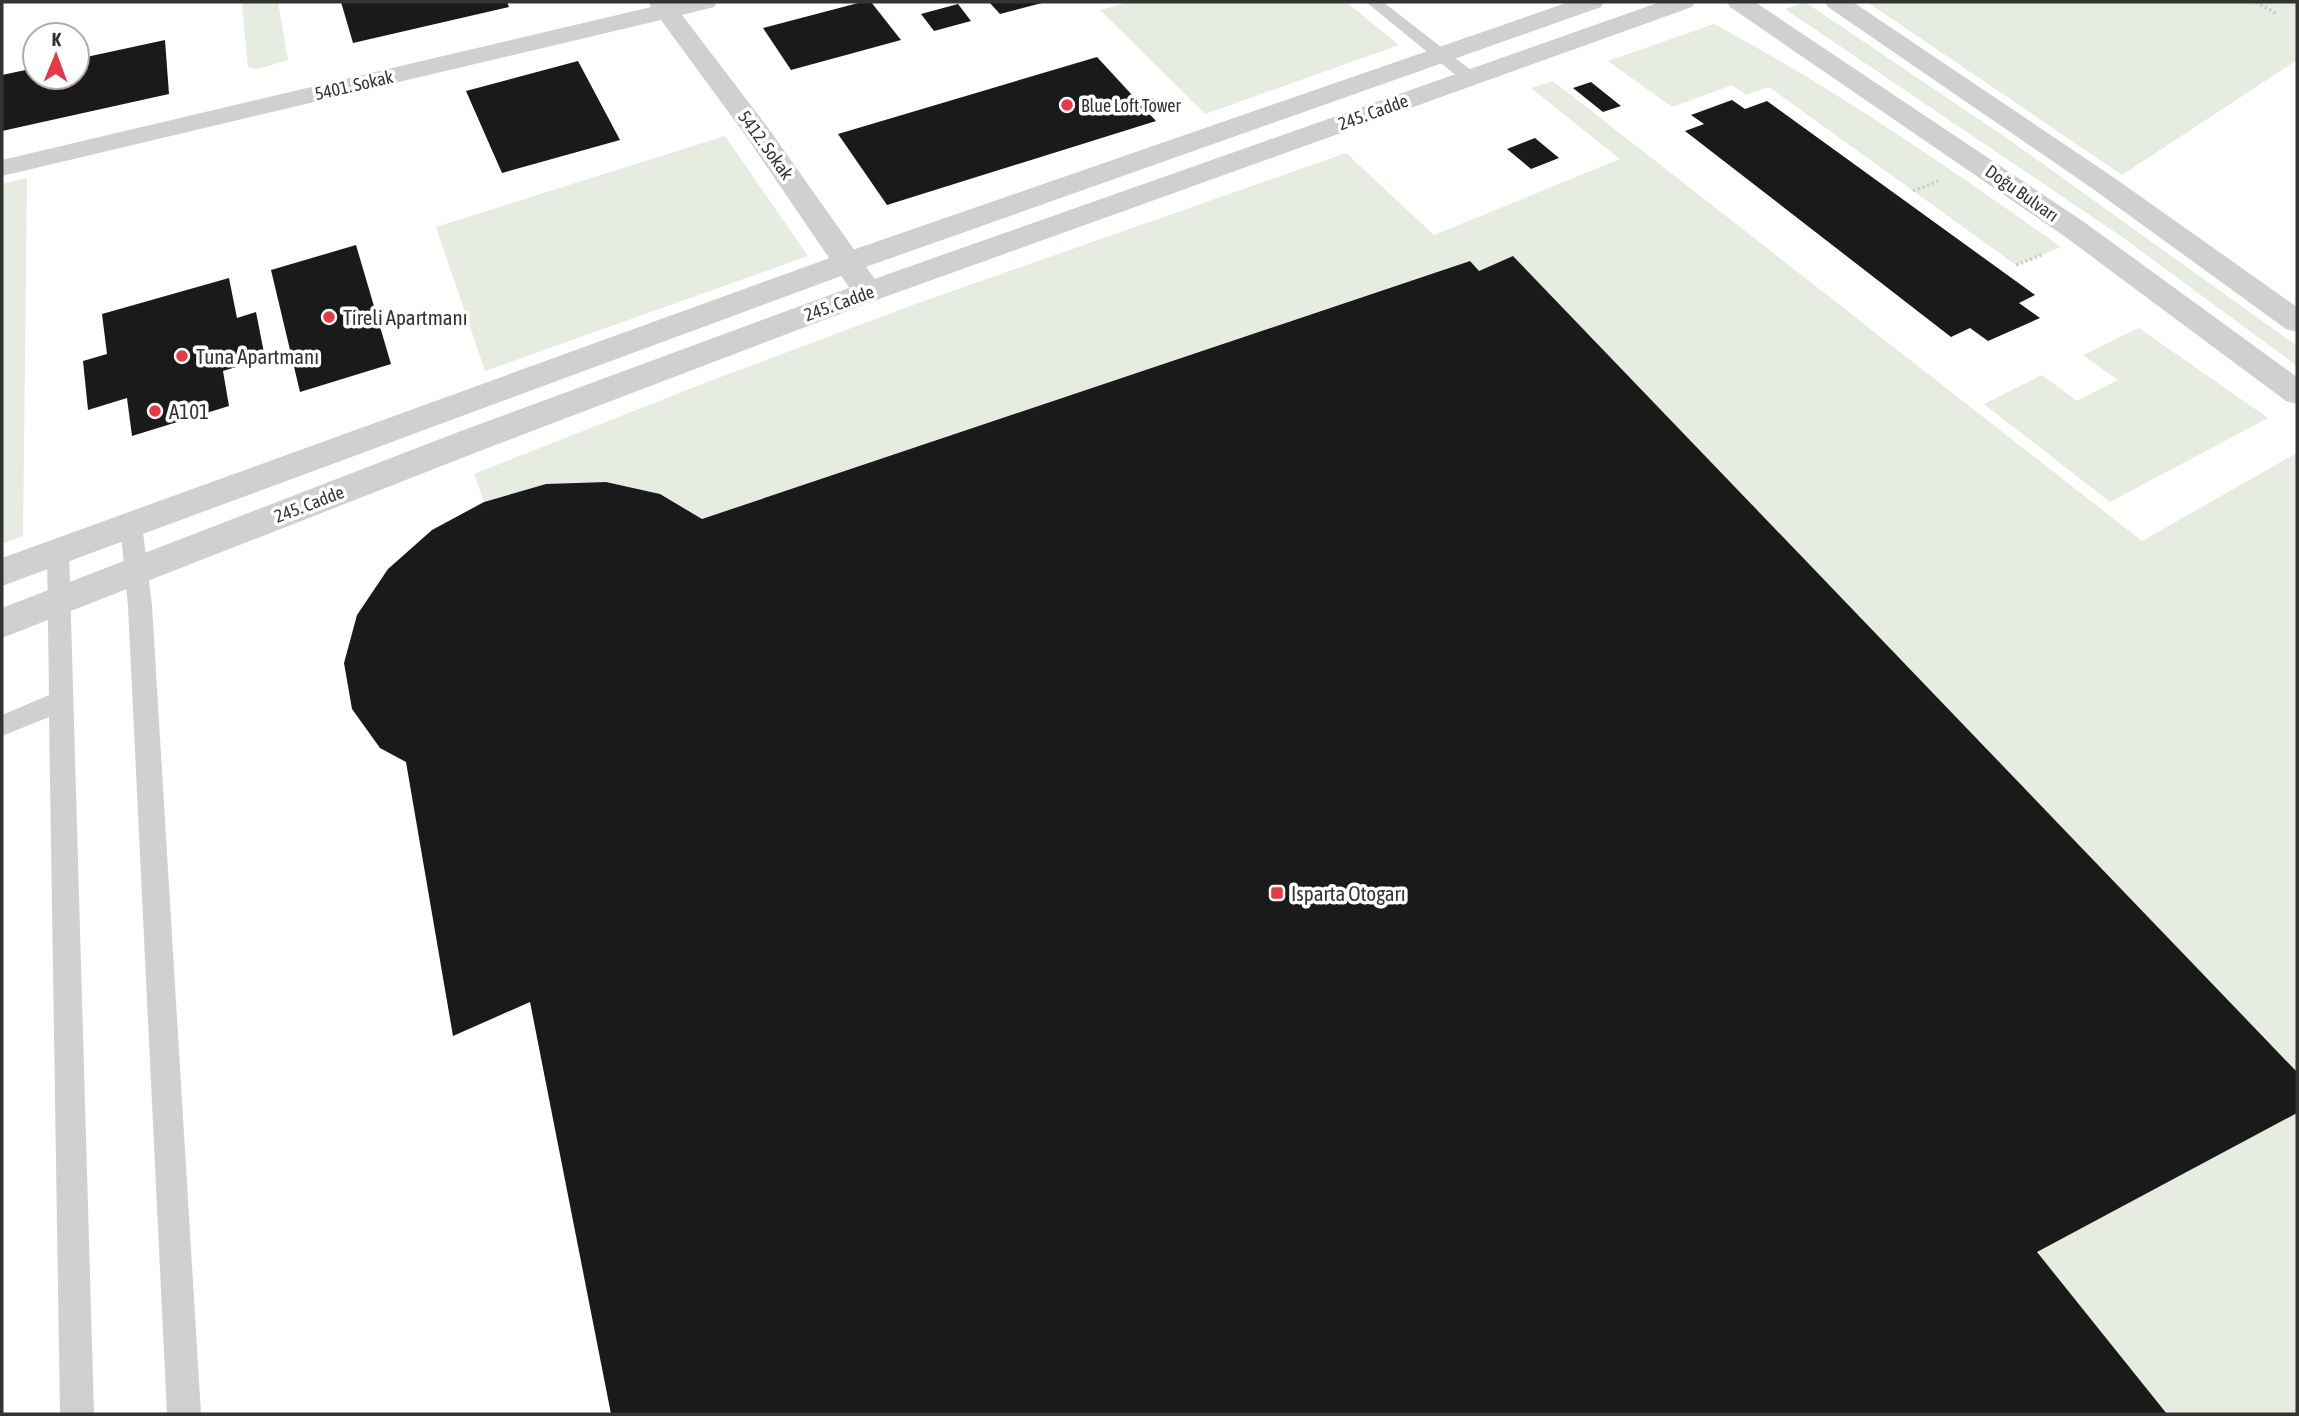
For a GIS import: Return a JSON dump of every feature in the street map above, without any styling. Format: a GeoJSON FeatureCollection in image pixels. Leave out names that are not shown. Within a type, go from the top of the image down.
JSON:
{"type":"FeatureCollection","features":[{"type":"Feature","properties":{"kind":"street","name":"5401. Sokak"},"geometry":{"type":"LineString","coordinates":[[2,168],[664,6],[705,2]]}},
{"type":"Feature","properties":{"kind":"street","name":"245. Cadde"},"geometry":{"type":"LineString","coordinates":[[2,572],[849,262],[1592,2]]}},
{"type":"Feature","properties":{"kind":"street","name":"245. Cadde"},"geometry":{"type":"LineString","coordinates":[[2,623],[473,440],[868,292],[1684,2]]}},
{"type":"Feature","properties":{"kind":"street","name":"Doğu Bulvarı"},"geometry":{"type":"LineString","coordinates":[[1740,2],[2074,229],[2297,393]]}},
{"type":"Feature","properties":{"kind":"street"},"geometry":{"type":"LineString","coordinates":[[1837,2],[2103,183],[2297,322]]}},
{"type":"Feature","properties":{"kind":"street","name":"5412. Sokak"},"geometry":{"type":"LineString","coordinates":[[664,6],[868,292]]}},
{"type":"Feature","properties":{"kind":"lane"},"geometry":{"type":"LineString","coordinates":[[1374,2],[1470,78]]}},
{"type":"Feature","properties":{"kind":"lane"},"geometry":{"type":"LineString","coordinates":[[131,524],[138,570],[184,1414]]}},
{"type":"Feature","properties":{"kind":"lane"},"geometry":{"type":"LineString","coordinates":[[58,551],[77,1414]]}},
{"type":"Feature","properties":{"kind":"lane"},"geometry":{"type":"LineString","coordinates":[[2,726],[60,702]]}},
{"type":"Feature","properties":{"kind":"path"},"geometry":{"type":"LineString","coordinates":[[2256,2],[2277,13]]}},
{"type":"Feature","properties":{"kind":"path"},"geometry":{"type":"LineString","coordinates":[[2016,265],[2050,251]]}},
{"type":"Feature","properties":{"kind":"shaded area"},"geometry":{"type":"Polygon","coordinates":[[[244,2],[278,2],[288,60],[258,69],[248,67],[242,6],[244,2]]]}},
{"type":"Feature","properties":{"kind":"shaded area"},"geometry":{"type":"Polygon","coordinates":[[[1130,2],[1346,2],[1399,45],[1205,114],[1100,10],[1130,2]]]}},
{"type":"Feature","properties":{"kind":"shaded area"},"geometry":{"type":"Polygon","coordinates":[[[1805,2],[2011,141],[2297,346],[2297,366],[2122,237],[1785,9],[1805,2]]]}},
{"type":"Feature","properties":{"kind":"shaded area"},"geometry":{"type":"Polygon","coordinates":[[[1867,2],[2297,2],[2297,60],[2122,175],[1867,2]]]}},
{"type":"Feature","properties":{"kind":"shaded area"},"geometry":{"type":"Polygon","coordinates":[[[1714,24],[1848,102],[1934,158],[2061,247],[2016,265],[1769,87],[1746,95],[1732,85],[1672,107],[1608,61],[1714,24]]]}},
{"type":"Feature","properties":{"kind":"shaded area"},"geometry":{"type":"Polygon","coordinates":[[[1553,81],[2142,541],[2297,453],[2297,1072],[1513,256],[1479,271],[1469,261],[702,519],[660,494],[606,482],[546,484],[484,502],[474,474],[910,306],[1346,153],[1434,235],[1620,159],[1531,88],[1553,81]]]}},
{"type":"Feature","properties":{"kind":"shaded area"},"geometry":{"type":"Polygon","coordinates":[[[725,136],[808,256],[485,371],[436,227],[725,136]]]}},
{"type":"Feature","properties":{"kind":"shaded area"},"geometry":{"type":"Polygon","coordinates":[[[27,178],[23,536],[2,544],[2,184],[27,178]]]}},
{"type":"Feature","properties":{"kind":"shaded area"},"geometry":{"type":"Polygon","coordinates":[[[2139,328],[2268,418],[2110,502],[1984,404],[2042,375],[2077,401],[2118,380],[2083,355],[2139,328]]]}},
{"type":"Feature","properties":{"kind":"shaded area"},"geometry":{"type":"Polygon","coordinates":[[[2297,1113],[2297,1414],[2167,1414],[2037,1252],[2297,1113]]]}},
{"type":"Feature","properties":{"kind":"building"},"geometry":{"type":"Polygon","coordinates":[[[341,2],[507,2],[509,7],[353,43],[341,2]]]}},
{"type":"Feature","properties":{"kind":"building"},"geometry":{"type":"Polygon","coordinates":[[[862,2],[871,2],[901,40],[791,70],[763,28],[862,2]]]}},
{"type":"Feature","properties":{"kind":"building"},"geometry":{"type":"Polygon","coordinates":[[[989,2],[1042,2],[1042,3],[1000,14],[989,2]]]}},
{"type":"Feature","properties":{"kind":"building"},"geometry":{"type":"Polygon","coordinates":[[[958,4],[971,21],[934,31],[921,14],[958,4]]]}},
{"type":"Feature","properties":{"kind":"building"},"geometry":{"type":"Polygon","coordinates":[[[165,40],[169,94],[2,131],[2,75],[21,71],[21,91],[91,91],[91,56],[165,40]]]}},
{"type":"Feature","properties":{"kind":"building"},"geometry":{"type":"Polygon","coordinates":[[[1097,57],[1156,121],[887,205],[838,134],[1097,57]]]}},
{"type":"Feature","properties":{"kind":"building"},"geometry":{"type":"Polygon","coordinates":[[[578,61],[620,140],[502,173],[466,91],[578,61]]]}},
{"type":"Feature","properties":{"kind":"building"},"geometry":{"type":"Polygon","coordinates":[[[1591,82],[1621,106],[1603,112],[1573,88],[1591,82]]]}},
{"type":"Feature","properties":{"kind":"building"},"geometry":{"type":"Polygon","coordinates":[[[1732,100],[1745,109],[1767,101],[2035,295],[2019,303],[2040,318],[1988,341],[1970,328],[1951,337],[1685,131],[1704,124],[1691,115],[1732,100]]]}},
{"type":"Feature","properties":{"kind":"building"},"geometry":{"type":"Polygon","coordinates":[[[1535,138],[1559,158],[1531,169],[1507,149],[1535,138]]]}},
{"type":"Feature","properties":{"kind":"building","name":"Tireli Apartmanı"},"geometry":{"type":"Polygon","coordinates":[[[356,245],[391,364],[300,392],[271,270],[356,245]]]}},
{"type":"Feature","properties":{"kind":"building","name":"Isparta Otogarı"},"geometry":{"type":"Polygon","coordinates":[[[1513,256],[2297,1072],[2297,1113],[2037,1252],[2167,1414],[611,1414],[530,1002],[453,1036],[406,762],[380,748],[352,709],[344,663],[357,615],[388,569],[432,530],[484,502],[546,484],[606,482],[660,494],[702,519],[1470,261],[1479,271],[1513,256]]]}},
{"type":"Feature","properties":{"kind":"building","name":"Tuna Apartmanı"},"geometry":{"type":"Polygon","coordinates":[[[229,278],[237,318],[256,312],[265,358],[223,371],[229,406],[132,436],[127,398],[88,410],[83,361],[107,354],[102,314],[229,278]]]}},
{"type":"Feature","properties":{"kind":"place","name":"Blue Loft Tower"},"geometry":{"type":"Point","coordinates":[1067,105]}},
{"type":"Feature","properties":{"kind":"place","name":"Tireli Apartmanı"},"geometry":{"type":"Point","coordinates":[329,317]}},
{"type":"Feature","properties":{"kind":"place","name":"Tuna Apartmanı"},"geometry":{"type":"Point","coordinates":[182,356]}},
{"type":"Feature","properties":{"kind":"place","name":"A101"},"geometry":{"type":"Point","coordinates":[155,411]}},
{"type":"Feature","properties":{"kind":"place","name":"Isparta Otogarı"},"geometry":{"type":"Point","coordinates":[1277,893]}}]}
